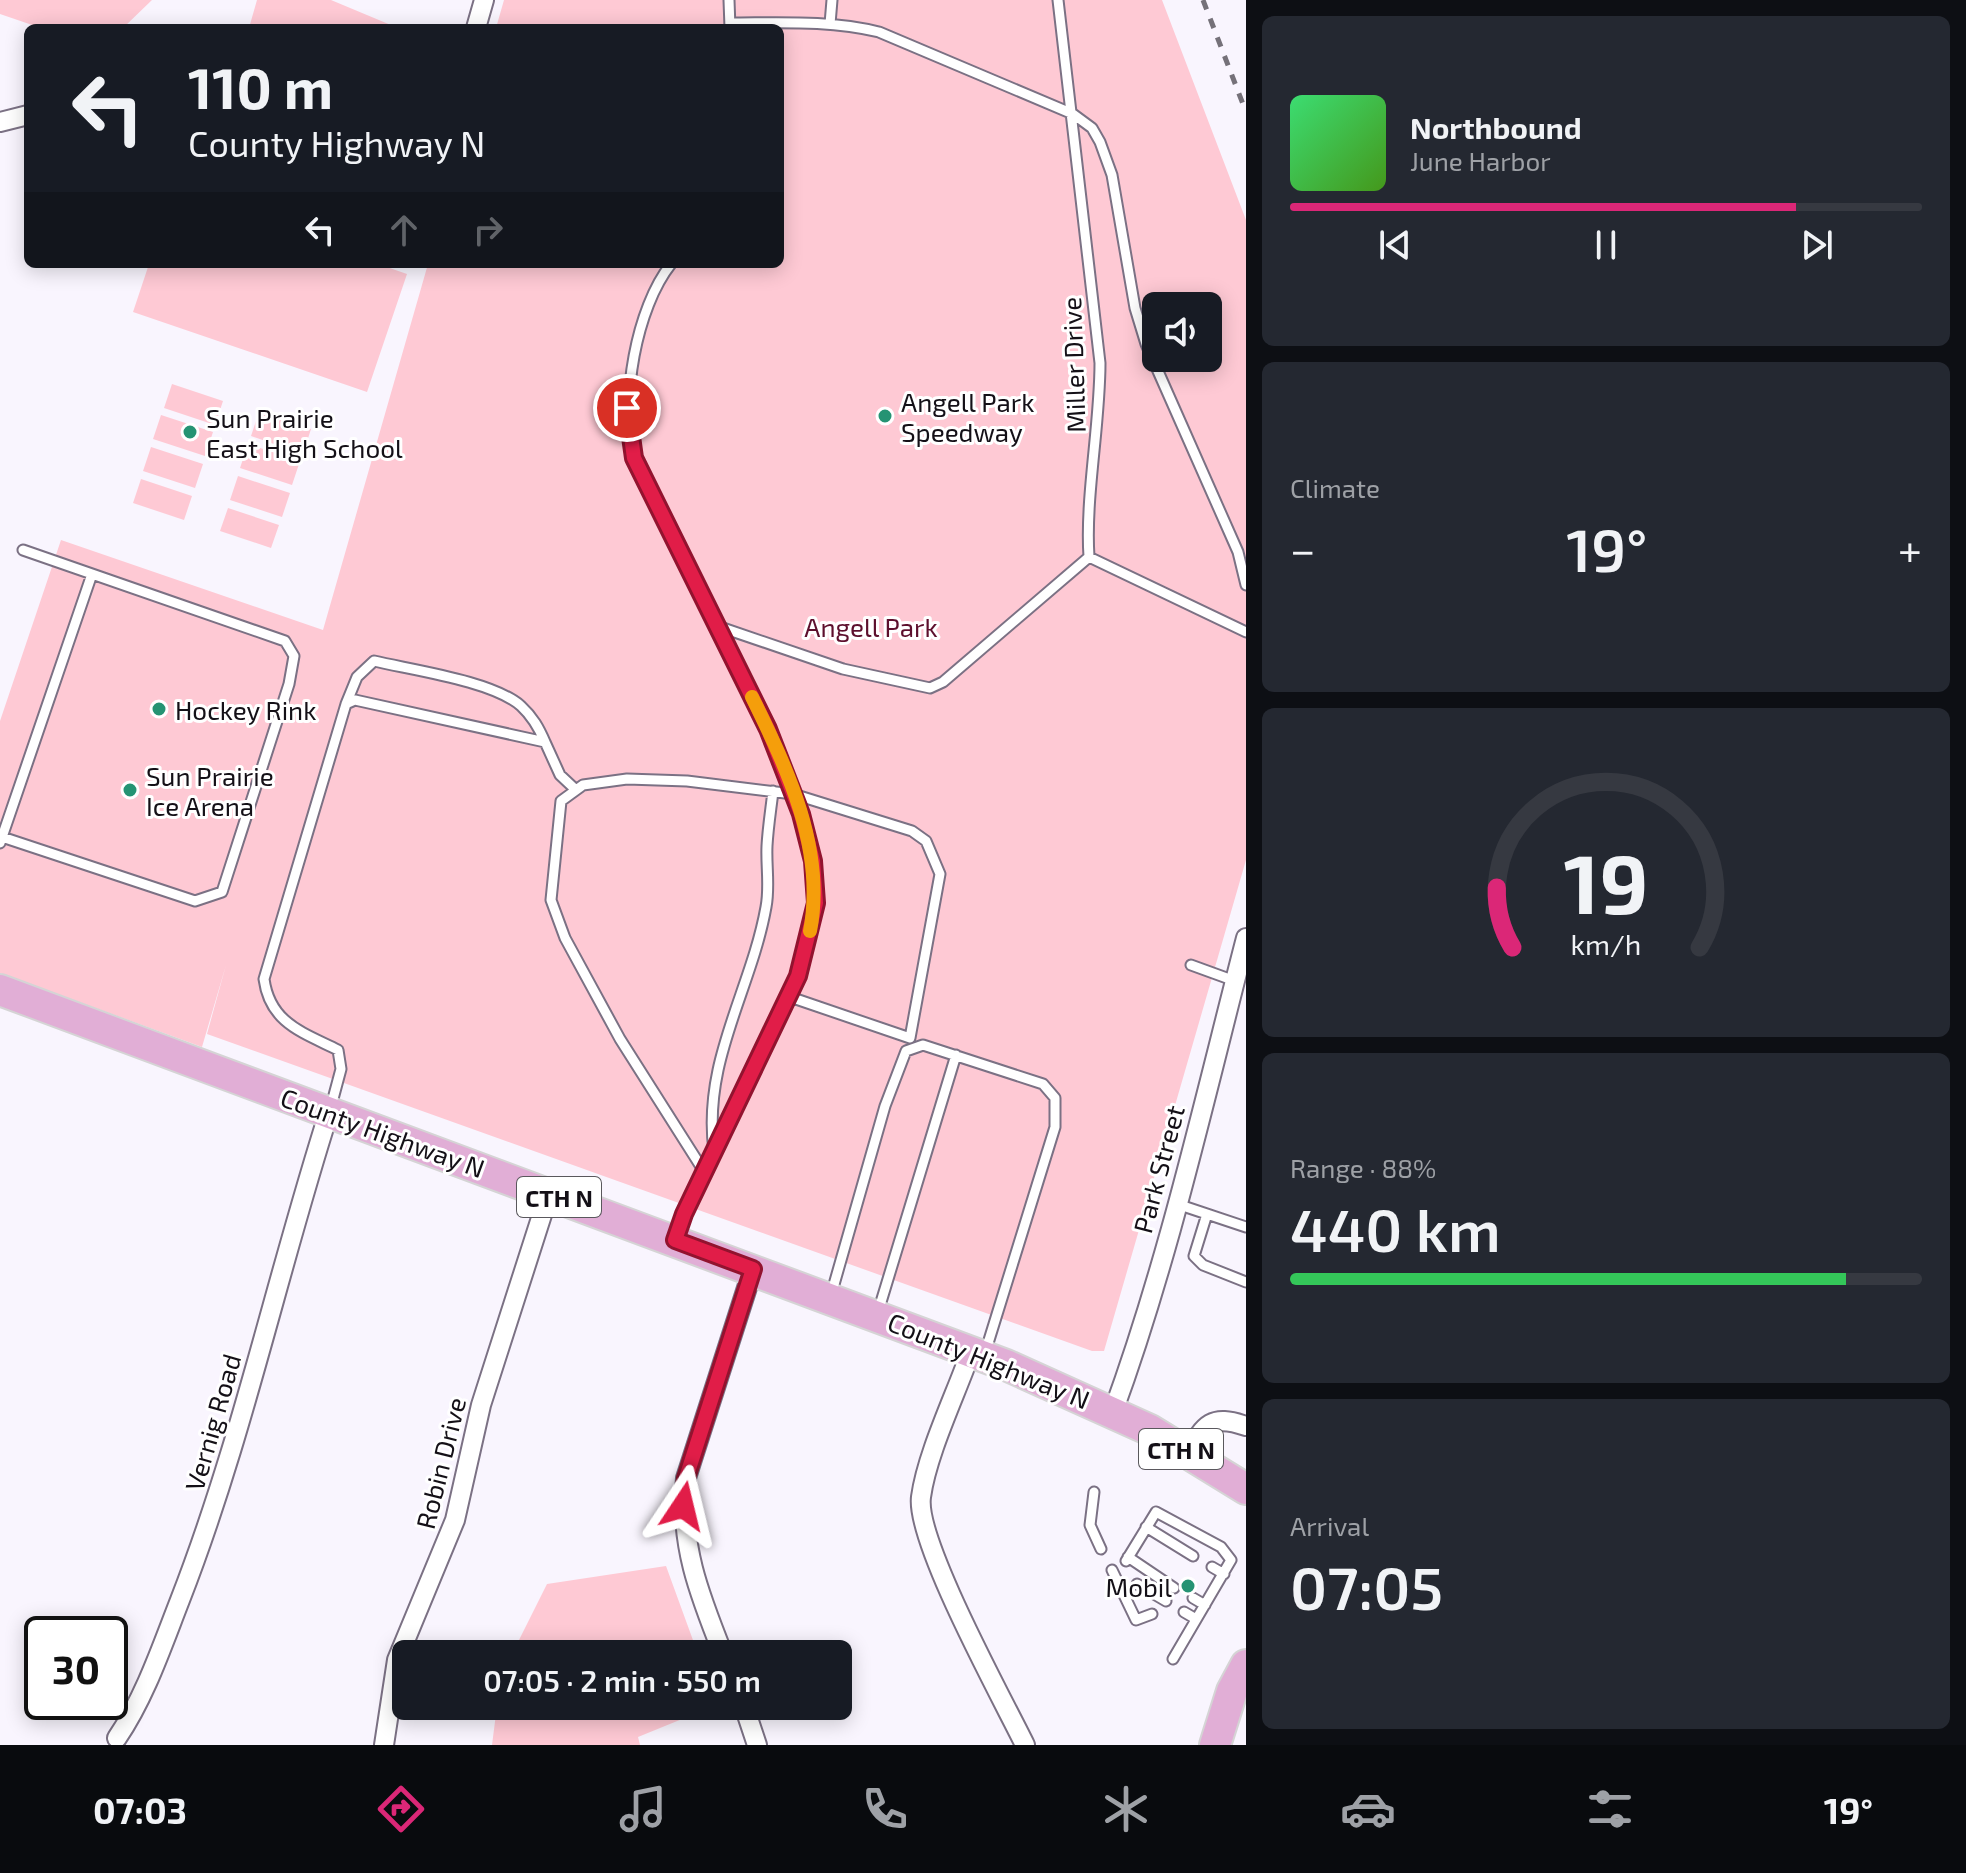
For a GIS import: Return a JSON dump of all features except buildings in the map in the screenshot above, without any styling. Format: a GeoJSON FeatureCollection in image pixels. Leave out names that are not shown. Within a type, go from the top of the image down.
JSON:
{"type":"FeatureCollection","features":[{"type":"Feature","properties":{"kind":"main road","name":"County Highway N"},"geometry":{"type":"LineString","coordinates":[[0,990],[877,1314],[977,1354],[1113,1412],[1246,1489]]}},
{"type":"Feature","properties":{"kind":"main road"},"geometry":{"type":"LineString","coordinates":[[1215,1745],[1232,1691],[1246,1665]]}},
{"type":"Feature","properties":{"kind":"street"},"geometry":{"type":"LineString","coordinates":[[477,24],[484,0]]}},
{"type":"Feature","properties":{"kind":"street"},"geometry":{"type":"LineString","coordinates":[[0,122],[24,116]]}},
{"type":"Feature","properties":{"kind":"street","name":"Park Street"},"geometry":{"type":"LineString","coordinates":[[1113,1412],[1177,1204],[1246,938]]}},
{"type":"Feature","properties":{"kind":"street","name":"Vernig Road"},"geometry":{"type":"LineString","coordinates":[[117,1738],[128,1721],[168,1631],[205,1536],[329,1112]]}},
{"type":"Feature","properties":{"kind":"street","name":"Robin Drive"},"geometry":{"type":"LineString","coordinates":[[384,1745],[397,1660],[455,1520],[481,1405],[549,1193]]}},
{"type":"Feature","properties":{"kind":"street"},"geometry":{"type":"LineString","coordinates":[[718,1640],[689,1562],[683,1506],[686,1478],[753,1269]]}},
{"type":"Feature","properties":{"kind":"street"},"geometry":{"type":"LineString","coordinates":[[977,1354],[929,1467],[920,1511],[931,1550],[1025,1745]]}},
{"type":"Feature","properties":{"kind":"street"},"geometry":{"type":"LineString","coordinates":[[1188,1453],[1202,1429],[1211,1423],[1226,1419],[1246,1426]]}},
{"type":"Feature","properties":{"kind":"street"},"geometry":{"type":"LineString","coordinates":[[749,1720],[757,1745]]}},
{"type":"Feature","properties":{"kind":"lane"},"geometry":{"type":"LineString","coordinates":[[729,0],[730,24]]}},
{"type":"Feature","properties":{"kind":"lane"},"geometry":{"type":"LineString","coordinates":[[830,24],[832,0]]}},
{"type":"Feature","properties":{"kind":"lane","name":"Miller Drive"},"geometry":{"type":"LineString","coordinates":[[1058,0],[1100,363],[1100,416],[1087,533],[1089,557]]}},
{"type":"Feature","properties":{"kind":"lane"},"geometry":{"type":"LineString","coordinates":[[784,24],[830,24],[879,32],[1073,114],[1092,128],[1112,175],[1135,308],[1146,344],[1238,552],[1246,585]]}},
{"type":"Feature","properties":{"kind":"lane"},"geometry":{"type":"LineString","coordinates":[[668,268],[657,281],[632,372],[627,408],[634,458],[768,729],[793,794],[813,861],[816,903],[790,997],[675,1240]]}},
{"type":"Feature","properties":{"kind":"lane"},"geometry":{"type":"LineString","coordinates":[[23,550],[285,641],[294,656],[289,684],[222,892],[195,901],[1,840],[92,574]]}},
{"type":"Feature","properties":{"kind":"lane"},"geometry":{"type":"LineString","coordinates":[[717,626],[843,669],[930,688],[943,682],[1089,557],[1246,632]]}},
{"type":"Feature","properties":{"kind":"lane"},"geometry":{"type":"LineString","coordinates":[[329,1112],[341,1069],[338,1050],[274,1012],[267,998],[264,979],[346,704],[357,677],[374,661],[470,683],[519,704],[535,721],[560,775],[576,790]]}},
{"type":"Feature","properties":{"kind":"lane"},"geometry":{"type":"LineString","coordinates":[[346,704],[355,700],[545,742]]}},
{"type":"Feature","properties":{"kind":"lane"},"geometry":{"type":"LineString","coordinates":[[705,1173],[620,1039],[565,938],[551,900],[561,801],[583,785],[627,779],[687,781],[793,794],[912,831],[926,841],[940,874],[910,1038],[790,997]]}},
{"type":"Feature","properties":{"kind":"lane"},"geometry":{"type":"LineString","coordinates":[[715,1152],[711,1127],[721,1046],[754,955],[767,905],[767,845],[773,791]]}},
{"type":"Feature","properties":{"kind":"lane"},"geometry":{"type":"LineString","coordinates":[[1191,965],[1235,981]]}},
{"type":"Feature","properties":{"kind":"lane"},"geometry":{"type":"LineString","coordinates":[[830,1298],[899,1063],[906,1051],[915,1046],[956,1055],[1043,1084],[1055,1098],[1057,1112],[977,1354]]}},
{"type":"Feature","properties":{"kind":"lane"},"geometry":{"type":"LineString","coordinates":[[877,1314],[956,1055]]}},
{"type":"Feature","properties":{"kind":"lane"},"geometry":{"type":"LineString","coordinates":[[1177,1204],[1246,1227]]}},
{"type":"Feature","properties":{"kind":"lane"},"geometry":{"type":"LineString","coordinates":[[1207,1214],[1194,1256],[1203,1265],[1246,1282]]}},
{"type":"Feature","properties":{"kind":"lane"},"geometry":{"type":"LineString","coordinates":[[1094,1492],[1090,1525],[1101,1549]]}},
{"type":"Feature","properties":{"kind":"lane"},"geometry":{"type":"LineString","coordinates":[[1173,1659],[1231,1560],[1221,1547],[1156,1512],[1127,1559],[1174,1588]]}},
{"type":"Feature","properties":{"kind":"lane"},"geometry":{"type":"LineString","coordinates":[[1146,1527],[1193,1556]]}},
{"type":"Feature","properties":{"kind":"lane"},"geometry":{"type":"LineString","coordinates":[[1212,1567],[1224,1574]]}},
{"type":"Feature","properties":{"kind":"lane"},"geometry":{"type":"LineString","coordinates":[[1112,1570],[1136,1620],[1152,1614]]}},
{"type":"Feature","properties":{"kind":"lane"},"geometry":{"type":"LineString","coordinates":[[1137,1584],[1166,1601]]}},
{"type":"Feature","properties":{"kind":"lane"},"geometry":{"type":"LineString","coordinates":[[1193,1598],[1205,1605]]}},
{"type":"Feature","properties":{"kind":"lane"},"geometry":{"type":"LineString","coordinates":[[1184,1612],[1196,1619]]}},
{"type":"Feature","properties":{"kind":"green space"},"geometry":{"type":"Polygon","coordinates":[[[0,0],[152,0],[127,24],[29,24],[0,14],[0,0]]]}},
{"type":"Feature","properties":{"kind":"green space"},"geometry":{"type":"Polygon","coordinates":[[[257,0],[331,0],[388,24],[250,24],[257,0]]]}},
{"type":"Feature","properties":{"kind":"green space","name":"Angell Park"},"geometry":{"type":"Polygon","coordinates":[[[504,0],[1162,0],[1246,220],[1246,860],[1104,1351],[1092,1351],[207,1034],[226,965],[202,1047],[0,973],[0,721],[61,540],[323,630],[427,268],[784,268],[784,24],[497,24],[504,0]]]}},
{"type":"Feature","properties":{"kind":"green space"},"geometry":{"type":"Polygon","coordinates":[[[148,268],[390,268],[407,274],[367,392],[133,312],[148,268]]]}},
{"type":"Feature","properties":{"kind":"green space"},"geometry":{"type":"Polygon","coordinates":[[[172,384],[223,401],[215,425],[164,408],[172,384]]]}},
{"type":"Feature","properties":{"kind":"green space"},"geometry":{"type":"Polygon","coordinates":[[[259,412],[311,429],[303,454],[251,436],[259,412]]]}},
{"type":"Feature","properties":{"kind":"green space"},"geometry":{"type":"Polygon","coordinates":[[[161,415],[213,432],[205,456],[153,439],[161,415]]]}},
{"type":"Feature","properties":{"kind":"green space"},"geometry":{"type":"Polygon","coordinates":[[[248,444],[300,461],[292,485],[240,468],[248,444]]]}},
{"type":"Feature","properties":{"kind":"green space"},"geometry":{"type":"Polygon","coordinates":[[[151,447],[203,464],[195,488],[143,471],[151,447]]]}},
{"type":"Feature","properties":{"kind":"green space"},"geometry":{"type":"Polygon","coordinates":[[[238,476],[290,493],[282,517],[230,500],[238,476]]]}},
{"type":"Feature","properties":{"kind":"green space"},"geometry":{"type":"Polygon","coordinates":[[[141,479],[192,496],[184,520],[133,503],[141,479]]]}},
{"type":"Feature","properties":{"kind":"green space"},"geometry":{"type":"Polygon","coordinates":[[[228,508],[279,525],[271,548],[220,531],[228,508]]]}},
{"type":"Feature","properties":{"kind":"green space"},"geometry":{"type":"Polygon","coordinates":[[[666,1566],[693,1640],[519,1640],[547,1584],[666,1566]]]}},
{"type":"Feature","properties":{"kind":"green space"},"geometry":{"type":"Polygon","coordinates":[[[495,1720],[680,1720],[638,1737],[640,1745],[492,1745],[495,1720]]]}},
{"type":"Feature","properties":{"kind":"railway"},"geometry":{"type":"LineString","coordinates":[[1203,0],[1246,112]]}},
{"type":"Feature","properties":{"kind":"slow traffic"},"geometry":{"type":"LineString","coordinates":[[752,697],[801,814],[813,861],[816,903],[810,931]]}},
{"type":"Feature","properties":{"kind":"place","name":"Angell Park Speedway"},"geometry":{"type":"Point","coordinates":[885,416]}},
{"type":"Feature","properties":{"kind":"place","name":"Sun Prairie East High School"},"geometry":{"type":"Point","coordinates":[190,432]}},
{"type":"Feature","properties":{"kind":"place","name":"Hockey Rink"},"geometry":{"type":"Point","coordinates":[159,709]}},
{"type":"Feature","properties":{"kind":"place","name":"Sun Prairie Ice Arena"},"geometry":{"type":"Point","coordinates":[130,790]}},
{"type":"Feature","properties":{"kind":"place","name":"Mobil"},"geometry":{"type":"Point","coordinates":[1188,1586]}},
{"type":"Feature","properties":{"kind":"route"},"geometry":{"type":"LineString","coordinates":[[627,408],[634,458],[768,729],[801,814],[813,861],[816,903],[790,997],[684,1214],[675,1240],[753,1269],[686,1478],[683,1506]]}}]}
